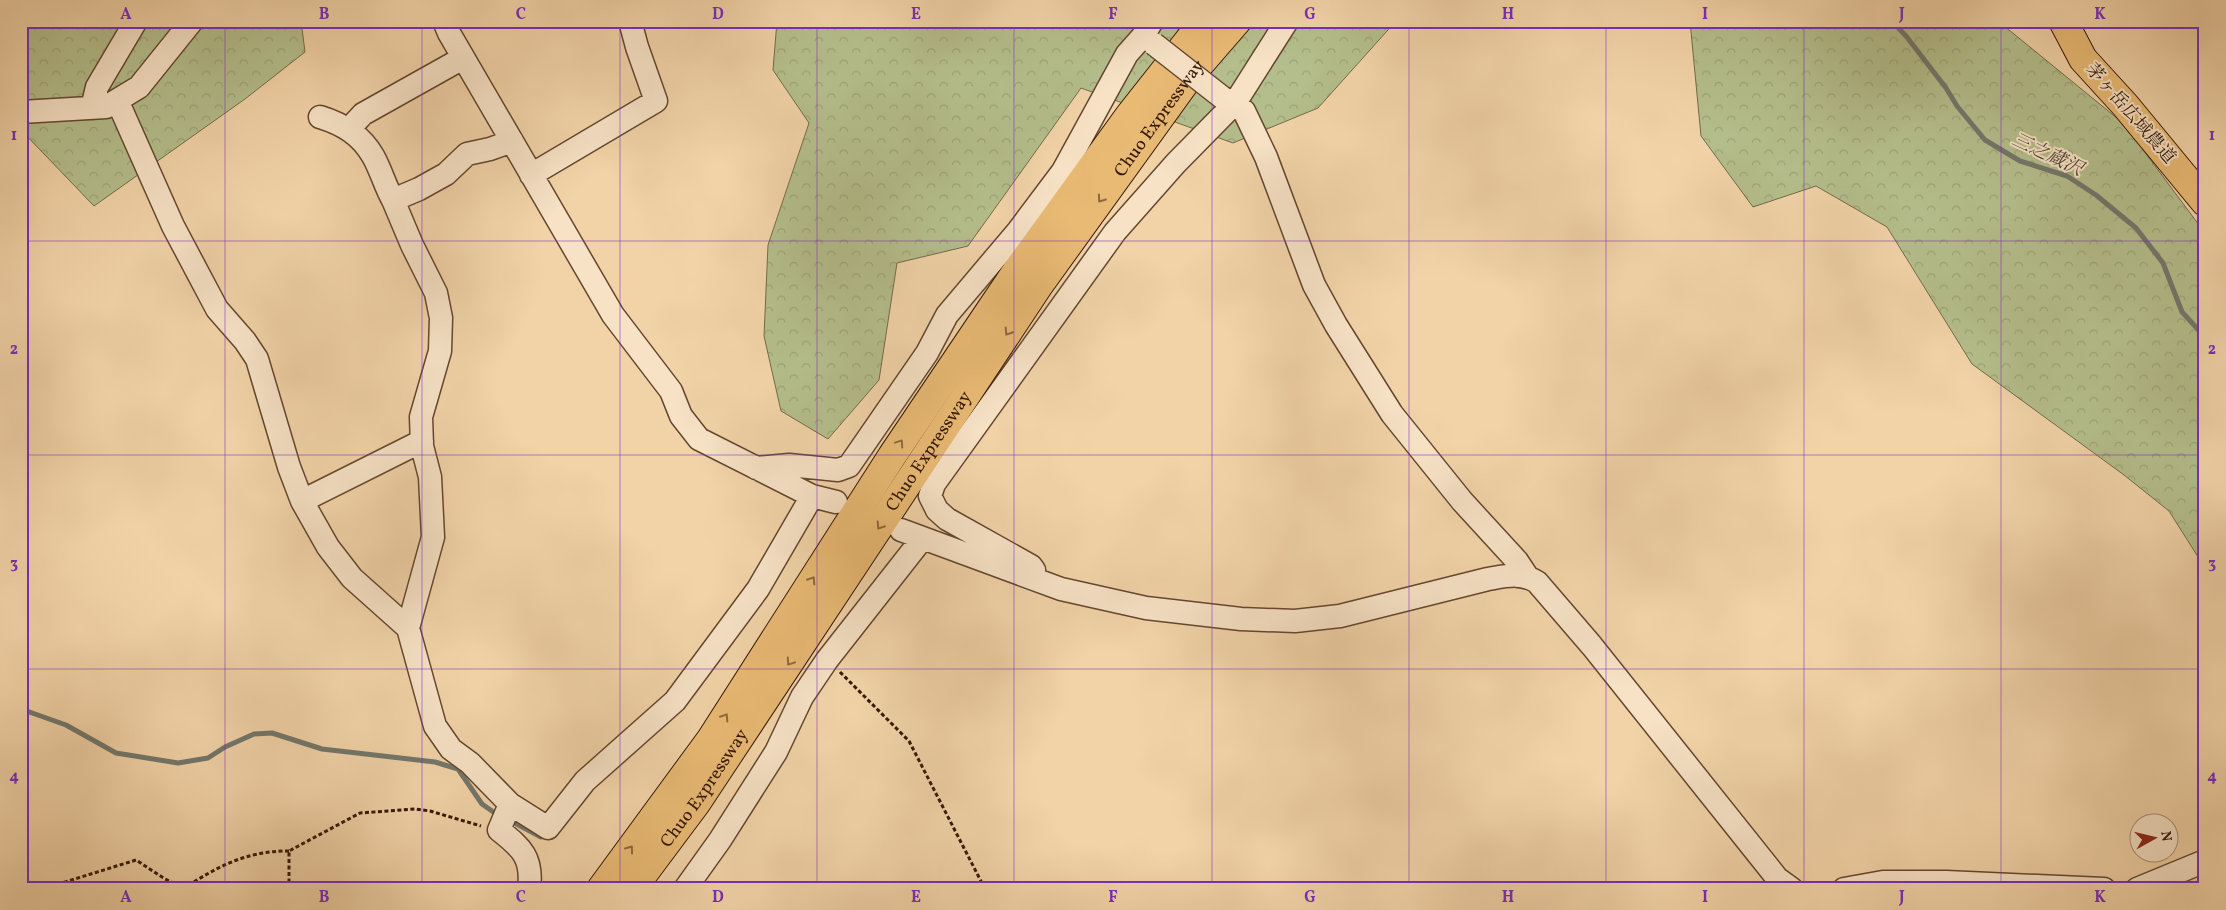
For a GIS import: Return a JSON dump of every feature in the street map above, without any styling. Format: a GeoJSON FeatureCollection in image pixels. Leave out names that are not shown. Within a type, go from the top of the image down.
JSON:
{"type":"FeatureCollection","features":[{"type":"Feature","properties":{"kind":"main road","name":"Chuo Expressway"},"geometry":{"type":"LineString","coordinates":[[601,889],[710,739],[892,456],[1016,272],[1129,116],[1204,21]]}},
{"type":"Feature","properties":{"kind":"main road","name":"Chuo Expressway"},"geometry":{"type":"LineString","coordinates":[[632,889],[697,802],[1039,285],[1192,73],[1237,21]]}},
{"type":"Feature","properties":{"kind":"main road","name":"茅ヶ岳広域農道"},"geometry":{"type":"LineString","coordinates":[[2063,21],[2083,59],[2126,105],[2205,202]]}},
{"type":"Feature","properties":{"kind":"street"},"geometry":{"type":"LineString","coordinates":[[92,108],[96,87],[136,21]]}},
{"type":"Feature","properties":{"kind":"street"},"geometry":{"type":"LineString","coordinates":[[21,112],[106,107],[138,87],[192,21]]}},
{"type":"Feature","properties":{"kind":"street"},"geometry":{"type":"LineString","coordinates":[[444,21],[463,58],[613,315],[671,391],[681,416],[699,439],[812,496],[836,502]]}},
{"type":"Feature","properties":{"kind":"street"},"geometry":{"type":"LineString","coordinates":[[532,175],[656,101],[630,21]]}},
{"type":"Feature","properties":{"kind":"street"},"geometry":{"type":"LineString","coordinates":[[1041,582],[1031,566],[946,519],[936,510],[930,496],[934,484],[1115,232],[1229,100],[1287,21]]}},
{"type":"Feature","properties":{"kind":"street"},"geometry":{"type":"LineString","coordinates":[[756,468],[789,465],[838,470],[849,466],[927,353],[947,315],[1018,231],[1063,171],[1127,54],[1150,34],[1244,111],[1266,157],[1314,285],[1336,325],[1392,414],[1462,501],[1517,561],[1527,576],[1537,582],[1592,646],[1777,878],[1792,889]]}},
{"type":"Feature","properties":{"kind":"street"},"geometry":{"type":"LineString","coordinates":[[349,129],[362,114],[463,58]]}},
{"type":"Feature","properties":{"kind":"street"},"geometry":{"type":"LineString","coordinates":[[117,100],[173,226],[216,309],[246,341],[257,360],[289,467],[302,501],[328,547],[352,578],[408,628]]}},
{"type":"Feature","properties":{"kind":"street"},"geometry":{"type":"LineString","coordinates":[[320,117],[349,129],[373,156],[384,185],[393,200],[412,245],[436,293],[441,318],[440,351],[421,417],[422,441],[430,477],[433,537],[408,628],[435,726],[451,749],[470,763],[510,804],[548,828],[584,781],[675,701],[758,589],[812,496]]}},
{"type":"Feature","properties":{"kind":"street"},"geometry":{"type":"LineString","coordinates":[[393,200],[419,189],[446,174],[467,154],[490,149],[512,141]]}},
{"type":"Feature","properties":{"kind":"street"},"geometry":{"type":"LineString","coordinates":[[302,501],[422,441]]}},
{"type":"Feature","properties":{"kind":"street"},"geometry":{"type":"LineString","coordinates":[[900,530],[1061,589],[1146,608],[1241,619],[1295,621],[1340,616],[1488,579],[1512,575],[1527,576]]}},
{"type":"Feature","properties":{"kind":"street"},"geometry":{"type":"LineString","coordinates":[[685,889],[720,840],[776,752],[802,697],[828,660],[922,539]]}},
{"type":"Feature","properties":{"kind":"street"},"geometry":{"type":"LineString","coordinates":[[510,804],[499,830],[522,848],[532,871],[529,889]]}},
{"type":"Feature","properties":{"kind":"street"},"geometry":{"type":"LineString","coordinates":[[2137,889],[2205,862]]}},
{"type":"Feature","properties":{"kind":"street"},"geometry":{"type":"LineString","coordinates":[[1844,889],[1883,882],[1995,882],[2104,889]]}},
{"type":"Feature","properties":{"kind":"path"},"geometry":{"type":"LineString","coordinates":[[828,660],[909,741],[985,889]]}},
{"type":"Feature","properties":{"kind":"path"},"geometry":{"type":"LineString","coordinates":[[32,889],[65,882],[136,860],[165,879],[184,888],[215,869],[243,857],[267,851],[289,851],[360,813],[383,810],[415,809],[430,811],[499,830]]}},
{"type":"Feature","properties":{"kind":"path"},"geometry":{"type":"LineString","coordinates":[[289,851],[289,889]]}},
{"type":"Feature","properties":{"kind":"green space"},"geometry":{"type":"Polygon","coordinates":[[[21,21],[301,21],[305,52],[245,99],[94,206],[21,130],[21,21]]]}},
{"type":"Feature","properties":{"kind":"green space"},"geometry":{"type":"Polygon","coordinates":[[[777,21],[1396,21],[1318,108],[1233,143],[1081,88],[968,246],[897,263],[879,380],[828,439],[781,411],[764,336],[768,245],[809,123],[773,70],[777,21]]]}},
{"type":"Feature","properties":{"kind":"green space"},"geometry":{"type":"Polygon","coordinates":[[[1690,21],[1998,21],[2123,123],[2205,233],[2205,568],[2169,511],[2124,475],[1972,364],[1887,227],[1816,186],[1753,207],[1701,136],[1690,21]]]}},
{"type":"Feature","properties":{"kind":"waterway","name":"三之蔵沢"},"geometry":{"type":"LineString","coordinates":[[1892,21],[1906,36],[1946,88],[1957,106],[1985,140],[2020,161],[2067,176],[2096,195],[2136,228],[2163,263],[2182,312],[2205,337]]}},
{"type":"Feature","properties":{"kind":"waterway"},"geometry":{"type":"LineString","coordinates":[[21,709],[66,725],[116,753],[178,763],[208,758],[225,747],[254,734],[272,733],[322,749],[435,762],[458,769],[482,804],[499,816]]}},
{"type":"Feature","properties":{"kind":"waterway"},"geometry":{"type":"LineString","coordinates":[[509,820],[541,837]]}}]}
